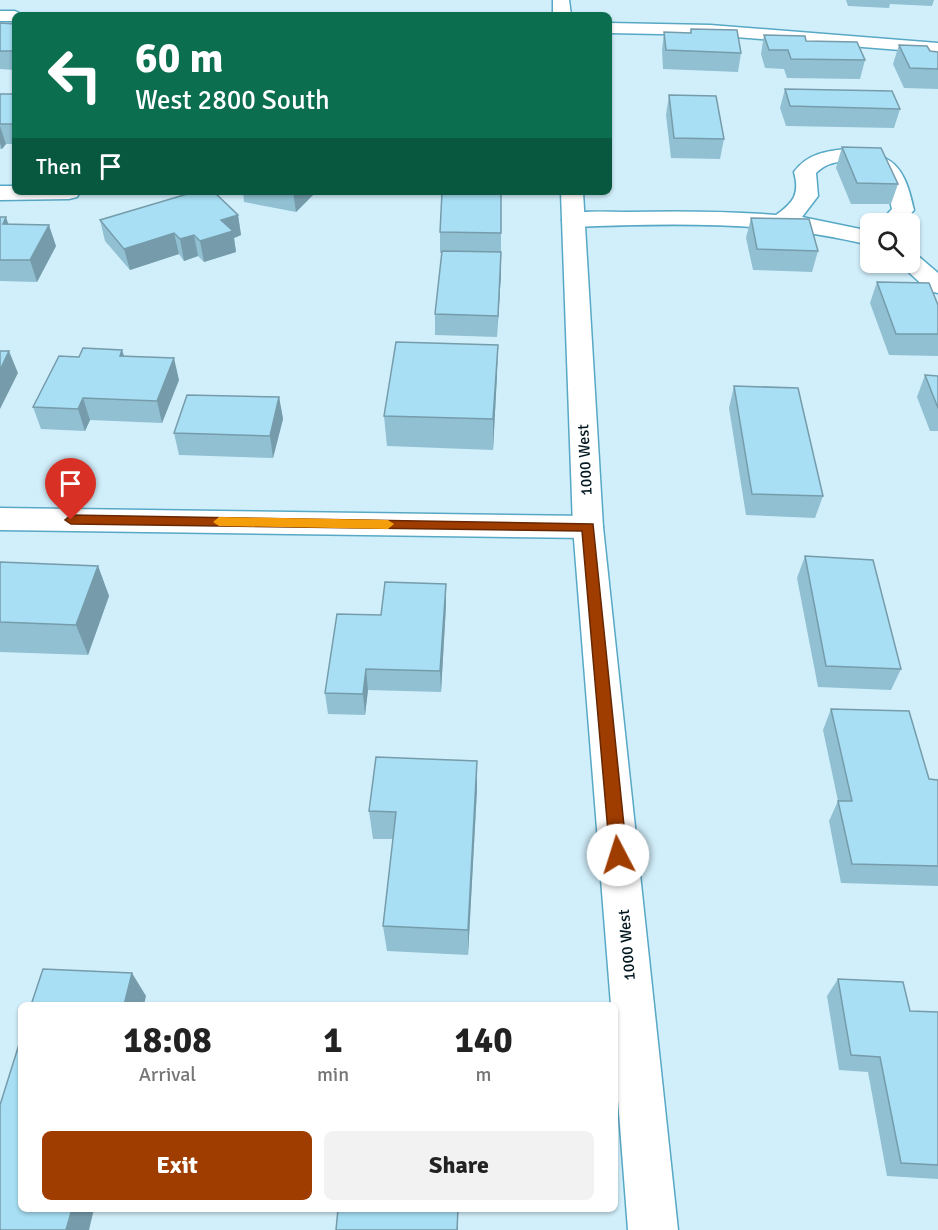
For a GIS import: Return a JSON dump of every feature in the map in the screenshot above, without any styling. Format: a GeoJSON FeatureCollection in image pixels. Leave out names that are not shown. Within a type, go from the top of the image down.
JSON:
{"type":"FeatureCollection","features":[{"type":"Feature","properties":{"kind":"main road"},"geometry":{"type":"LineString","coordinates":[[612,28],[710,30],[938,48]]}},
{"type":"Feature","properties":{"kind":"main road"},"geometry":{"type":"LineString","coordinates":[[782,221],[805,203],[809,193],[805,172],[810,166],[822,159],[860,156],[876,161],[892,172],[903,210],[900,213]]}},
{"type":"Feature","properties":{"kind":"main road"},"geometry":{"type":"LineString","coordinates":[[573,206],[648,217],[782,221],[860,233]]}},
{"type":"Feature","properties":{"kind":"main road","name":"1000 West"},"geometry":{"type":"LineString","coordinates":[[573,206],[588,527],[653,1230]]}},
{"type":"Feature","properties":{"kind":"main road"},"geometry":{"type":"LineString","coordinates":[[920,270],[938,286]]}},
{"type":"Feature","properties":{"kind":"main road"},"geometry":{"type":"LineString","coordinates":[[0,519],[588,527]]}},
{"type":"Feature","properties":{"kind":"building"},"geometry":{"type":"Polygon","coordinates":[[[0,23],[12,24],[12,51],[0,51],[0,23]]]}},
{"type":"Feature","properties":{"kind":"building"},"geometry":{"type":"Polygon","coordinates":[[[691,29],[737,30],[741,53],[666,50],[664,32],[691,33],[691,29]]]}},
{"type":"Feature","properties":{"kind":"building"},"geometry":{"type":"Polygon","coordinates":[[[764,35],[805,36],[806,41],[857,42],[865,60],[791,59],[788,50],[769,50],[764,35]]]}},
{"type":"Feature","properties":{"kind":"building"},"geometry":{"type":"Polygon","coordinates":[[[899,45],[927,46],[930,51],[938,52],[938,69],[910,68],[899,45]]]}},
{"type":"Feature","properties":{"kind":"building"},"geometry":{"type":"Polygon","coordinates":[[[785,89],[892,91],[900,109],[790,106],[785,89]]]}},
{"type":"Feature","properties":{"kind":"building"},"geometry":{"type":"Polygon","coordinates":[[[0,94],[12,94],[12,124],[0,124],[0,94]]]}},
{"type":"Feature","properties":{"kind":"building"},"geometry":{"type":"Polygon","coordinates":[[[669,95],[716,96],[724,139],[674,138],[669,95]]]}},
{"type":"Feature","properties":{"kind":"building"},"geometry":{"type":"Polygon","coordinates":[[[842,147],[881,148],[898,184],[857,183],[842,147]]]}},
{"type":"Feature","properties":{"kind":"building"},"geometry":{"type":"Polygon","coordinates":[[[184,195],[217,195],[238,215],[221,220],[233,231],[200,241],[194,235],[180,239],[174,233],[124,249],[100,220],[184,195]]]}},
{"type":"Feature","properties":{"kind":"building"},"geometry":{"type":"Polygon","coordinates":[[[442,195],[501,195],[501,233],[440,232],[442,195]]]}},
{"type":"Feature","properties":{"kind":"building"},"geometry":{"type":"Polygon","coordinates":[[[0,217],[6,217],[3,224],[49,225],[30,260],[0,260],[0,217]]]}},
{"type":"Feature","properties":{"kind":"building"},"geometry":{"type":"Polygon","coordinates":[[[751,218],[809,219],[818,251],[757,249],[751,218]]]}},
{"type":"Feature","properties":{"kind":"building"},"geometry":{"type":"Polygon","coordinates":[[[442,251],[501,252],[498,316],[435,314],[442,251]]]}},
{"type":"Feature","properties":{"kind":"building"},"geometry":{"type":"Polygon","coordinates":[[[877,282],[929,283],[938,305],[938,334],[896,334],[877,282]]]}},
{"type":"Feature","properties":{"kind":"building"},"geometry":{"type":"Polygon","coordinates":[[[396,342],[498,345],[493,419],[384,416],[396,342]]]}},
{"type":"Feature","properties":{"kind":"building"},"geometry":{"type":"Polygon","coordinates":[[[83,348],[122,350],[120,356],[174,358],[157,401],[83,398],[78,409],[33,407],[59,356],[79,357],[83,348]]]}},
{"type":"Feature","properties":{"kind":"building"},"geometry":{"type":"Polygon","coordinates":[[[0,351],[9,351],[0,370],[0,351]]]}},
{"type":"Feature","properties":{"kind":"building"},"geometry":{"type":"Polygon","coordinates":[[[925,375],[938,376],[938,408],[925,375]]]}},
{"type":"Feature","properties":{"kind":"building"},"geometry":{"type":"Polygon","coordinates":[[[734,386],[798,388],[823,496],[752,494],[734,386]]]}},
{"type":"Feature","properties":{"kind":"building"},"geometry":{"type":"Polygon","coordinates":[[[187,395],[279,397],[270,436],[174,433],[187,395]]]}},
{"type":"Feature","properties":{"kind":"building"},"geometry":{"type":"Polygon","coordinates":[[[805,556],[873,560],[901,669],[826,666],[805,556]]]}},
{"type":"Feature","properties":{"kind":"building"},"geometry":{"type":"Polygon","coordinates":[[[0,562],[98,566],[76,625],[0,622],[0,562]]]}},
{"type":"Feature","properties":{"kind":"building"},"geometry":{"type":"Polygon","coordinates":[[[385,582],[446,584],[440,671],[366,669],[363,694],[325,693],[337,614],[381,615],[385,582]]]}},
{"type":"Feature","properties":{"kind":"building"},"geometry":{"type":"Polygon","coordinates":[[[831,709],[909,711],[929,779],[938,780],[938,866],[852,864],[838,801],[852,801],[831,709]]]}},
{"type":"Feature","properties":{"kind":"building"},"geometry":{"type":"Polygon","coordinates":[[[376,757],[477,761],[468,930],[383,926],[396,812],[369,811],[376,757]]]}},
{"type":"Feature","properties":{"kind":"building"},"geometry":{"type":"Polygon","coordinates":[[[43,969],[132,973],[125,1002],[32,1002],[43,969]]]}},
{"type":"Feature","properties":{"kind":"building"},"geometry":{"type":"Polygon","coordinates":[[[838,979],[903,982],[910,1011],[938,1012],[938,1165],[901,1163],[880,1057],[851,1055],[838,979]]]}},
{"type":"Feature","properties":{"kind":"building"},"geometry":{"type":"Polygon","coordinates":[[[18,1048],[18,1212],[71,1212],[66,1230],[0,1230],[0,1105],[18,1048]]]}},
{"type":"Feature","properties":{"kind":"building"},"geometry":{"type":"Polygon","coordinates":[[[338,1212],[458,1212],[457,1230],[336,1230],[338,1212]]]}},
{"type":"Feature","properties":{"kind":"slow traffic"},"geometry":{"type":"LineString","coordinates":[[219,522],[388,524]]}},
{"type":"Feature","properties":{"kind":"route"},"geometry":{"type":"LineString","coordinates":[[71,520],[588,527],[618,855]]}}]}
